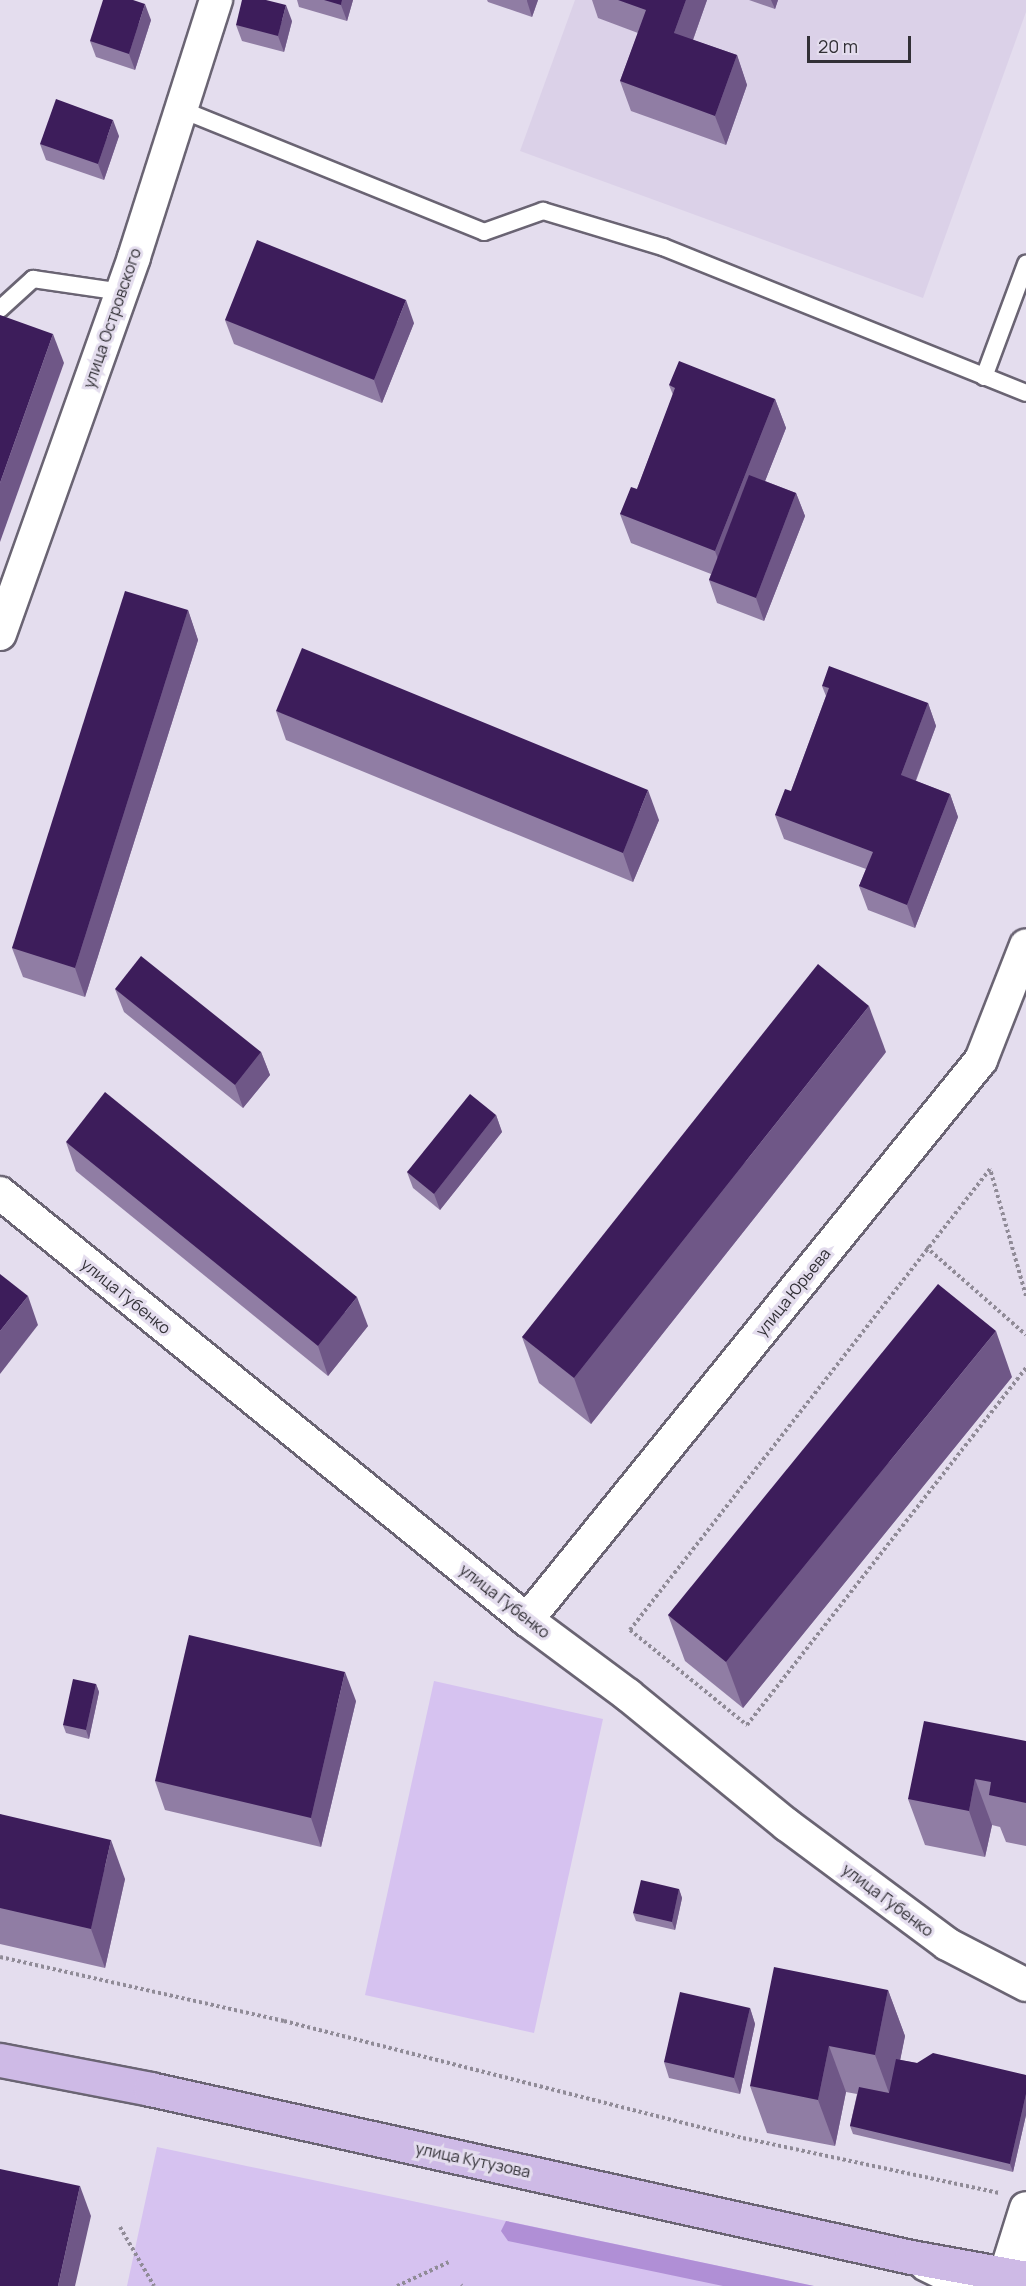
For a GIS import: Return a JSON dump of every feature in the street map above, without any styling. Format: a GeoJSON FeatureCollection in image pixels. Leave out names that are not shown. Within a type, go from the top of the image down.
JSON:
{"type":"FeatureCollection","features":[{"type":"Feature","properties":{"kind":"main road","name":"улица Кутузова"},"geometry":{"type":"LineString","coordinates":[[0,2060],[150,2089],[945,2263],[1008,2280]]}},
{"type":"Feature","properties":{"kind":"main road"},"geometry":{"type":"LineString","coordinates":[[911,2257],[971,2286]]}},
{"type":"Feature","properties":{"kind":"street","name":"улица Островского"},"geometry":{"type":"LineString","coordinates":[[0,634],[122,292],[216,0]]}},
{"type":"Feature","properties":{"kind":"street","name":"улица Юрьева"},"geometry":{"type":"LineString","coordinates":[[527,1620],[981,1060],[1026,945]]}},
{"type":"Feature","properties":{"kind":"street","name":"улица Губенко"},"geometry":{"type":"LineString","coordinates":[[0,1193],[527,1620],[947,1944],[1026,1984]]}},
{"type":"Feature","properties":{"kind":"street"},"geometry":{"type":"LineString","coordinates":[[1008,2280],[1015,2201]]}},
{"type":"Feature","properties":{"kind":"lane"},"geometry":{"type":"LineString","coordinates":[[180,109],[484,232],[543,211],[663,247],[1026,393]]}},
{"type":"Feature","properties":{"kind":"lane"},"geometry":{"type":"LineString","coordinates":[[984,376],[1026,264]]}},
{"type":"Feature","properties":{"kind":"lane"},"geometry":{"type":"LineString","coordinates":[[0,309],[33,279],[122,292]]}},
{"type":"Feature","properties":{"kind":"path"},"geometry":{"type":"LineString","coordinates":[[1026,1296],[990,1169],[926,1247],[630,1630],[747,1725],[1026,1368]]}},
{"type":"Feature","properties":{"kind":"path"},"geometry":{"type":"LineString","coordinates":[[926,1247],[1026,1335]]}},
{"type":"Feature","properties":{"kind":"path"},"geometry":{"type":"LineString","coordinates":[[0,1957],[284,2021],[743,2138],[1015,2201]]}},
{"type":"Feature","properties":{"kind":"path"},"geometry":{"type":"LineString","coordinates":[[120,2227],[154,2286]]}},
{"type":"Feature","properties":{"kind":"path"},"geometry":{"type":"LineString","coordinates":[[397,2286],[449,2262]]}},
{"type":"Feature","properties":{"kind":"shaded area"},"geometry":{"type":"Polygon","coordinates":[[[575,0],[1026,0],[1026,12],[923,298],[520,151],[575,0]]]}},
{"type":"Feature","properties":{"kind":"shaded area"},"geometry":{"type":"Polygon","coordinates":[[[434,1681],[603,1719],[534,2033],[365,1995],[434,1681]]]}},
{"type":"Feature","properties":{"kind":"shaded area"},"geometry":{"type":"Polygon","coordinates":[[[157,2147],[814,2286],[127,2286],[157,2147]]]}},
{"type":"Feature","properties":{"kind":"shaded area"},"geometry":{"type":"Polygon","coordinates":[[[506,2221],[814,2286],[723,2286],[508,2241],[501,2231],[506,2221]]]}},
{"type":"Feature","properties":{"kind":"building"},"geometry":{"type":"Polygon","coordinates":[[[103,0],[133,0],[145,4],[129,54],[90,41],[103,0]]]}},
{"type":"Feature","properties":{"kind":"building"},"geometry":{"type":"Polygon","coordinates":[[[242,0],[266,0],[286,5],[278,36],[236,25],[242,0]]]}},
{"type":"Feature","properties":{"kind":"building"},"geometry":{"type":"Polygon","coordinates":[[[324,0],[342,0],[341,5],[324,0]]]}},
{"type":"Feature","properties":{"kind":"building"},"geometry":{"type":"Polygon","coordinates":[[[618,0],[686,0],[674,33],[737,55],[715,116],[620,81],[646,10],[618,0]]]}},
{"type":"Feature","properties":{"kind":"building"},"geometry":{"type":"Polygon","coordinates":[[[56,99],[113,120],[98,164],[40,144],[56,99]]]}},
{"type":"Feature","properties":{"kind":"building"},"geometry":{"type":"Polygon","coordinates":[[[257,240],[406,300],[374,380],[225,320],[257,240]]]}},
{"type":"Feature","properties":{"kind":"building"},"geometry":{"type":"Polygon","coordinates":[[[0,315],[53,334],[0,483],[0,315]]]}},
{"type":"Feature","properties":{"kind":"building"},"geometry":{"type":"Polygon","coordinates":[[[679,361],[775,399],[715,551],[620,514],[631,487],[637,489],[675,388],[669,385],[679,361]]]}},
{"type":"Feature","properties":{"kind":"building"},"geometry":{"type":"Polygon","coordinates":[[[749,475],[796,493],[756,598],[709,580],[749,475]]]}},
{"type":"Feature","properties":{"kind":"building"},"geometry":{"type":"Polygon","coordinates":[[[125,591],[188,610],[75,968],[12,948],[125,591]]]}},
{"type":"Feature","properties":{"kind":"building"},"geometry":{"type":"Polygon","coordinates":[[[302,648],[648,790],[623,853],[276,711],[302,648]]]}},
{"type":"Feature","properties":{"kind":"building"},"geometry":{"type":"Polygon","coordinates":[[[829,666],[928,703],[901,775],[950,794],[907,905],[859,886],[873,852],[775,815],[785,789],[791,791],[829,688],[822,686],[829,666]]]}},
{"type":"Feature","properties":{"kind":"building"},"geometry":{"type":"Polygon","coordinates":[[[141,956],[261,1052],[235,1085],[115,989],[141,956]]]}},
{"type":"Feature","properties":{"kind":"building"},"geometry":{"type":"Polygon","coordinates":[[[818,964],[869,1006],[574,1378],[522,1337],[818,964]]]}},
{"type":"Feature","properties":{"kind":"building"},"geometry":{"type":"Polygon","coordinates":[[[105,1092],[357,1297],[318,1346],[66,1142],[105,1092]]]}},
{"type":"Feature","properties":{"kind":"building"},"geometry":{"type":"Polygon","coordinates":[[[470,1094],[496,1115],[434,1194],[407,1172],[470,1094]]]}},
{"type":"Feature","properties":{"kind":"building"},"geometry":{"type":"Polygon","coordinates":[[[0,1274],[28,1296],[0,1331],[0,1274]]]}},
{"type":"Feature","properties":{"kind":"building"},"geometry":{"type":"Polygon","coordinates":[[[938,1284],[996,1331],[726,1662],[668,1615],[938,1284]]]}},
{"type":"Feature","properties":{"kind":"building"},"geometry":{"type":"Polygon","coordinates":[[[189,1635],[345,1672],[311,1818],[155,1781],[189,1635]]]}},
{"type":"Feature","properties":{"kind":"building"},"geometry":{"type":"Polygon","coordinates":[[[73,1679],[96,1684],[86,1730],[63,1725],[73,1679]]]}},
{"type":"Feature","properties":{"kind":"building"},"geometry":{"type":"Polygon","coordinates":[[[924,1721],[1026,1741],[1026,1803],[989,1795],[991,1782],[975,1779],[969,1811],[908,1799],[924,1721]]]}},
{"type":"Feature","properties":{"kind":"building"},"geometry":{"type":"Polygon","coordinates":[[[0,1814],[111,1840],[91,1929],[0,1908],[0,1814]]]}},
{"type":"Feature","properties":{"kind":"building"},"geometry":{"type":"Polygon","coordinates":[[[641,1880],[679,1889],[672,1922],[633,1913],[641,1880]]]}},
{"type":"Feature","properties":{"kind":"building"},"geometry":{"type":"Polygon","coordinates":[[[774,1967],[888,1990],[875,2055],[829,2046],[818,2100],[750,2086],[774,1967]]]}},
{"type":"Feature","properties":{"kind":"building"},"geometry":{"type":"Polygon","coordinates":[[[680,1992],[750,2008],[734,2078],[664,2062],[680,1992]]]}},
{"type":"Feature","properties":{"kind":"building"},"geometry":{"type":"Polygon","coordinates":[[[933,2053],[1026,2075],[1026,2094],[1010,2164],[850,2126],[859,2087],[889,2093],[896,2059],[917,2063],[933,2053]]]}},
{"type":"Feature","properties":{"kind":"building"},"geometry":{"type":"Polygon","coordinates":[[[0,2169],[80,2186],[58,2286],[0,2286],[0,2169]]]}}]}
